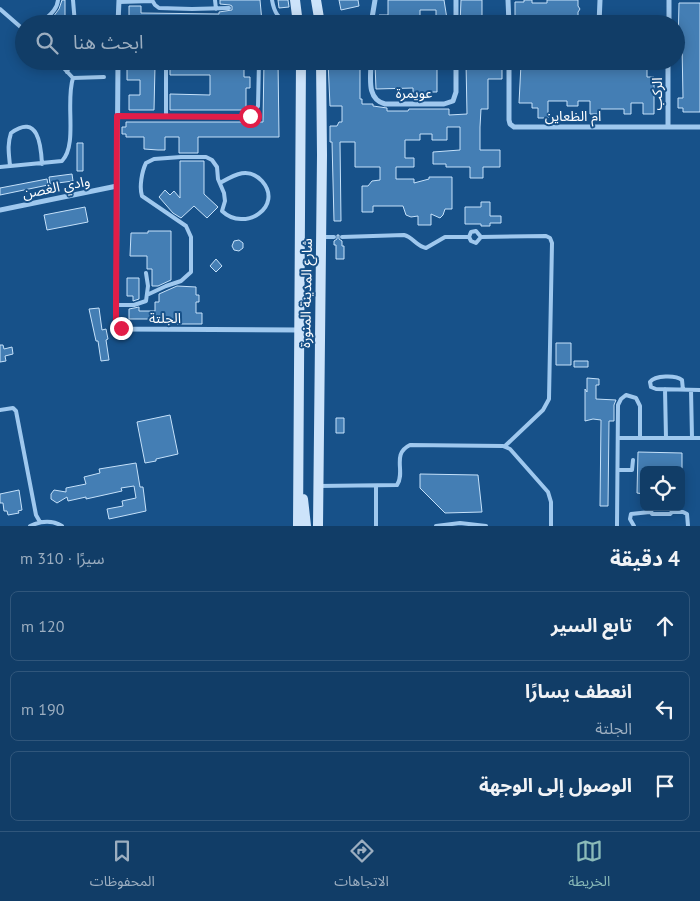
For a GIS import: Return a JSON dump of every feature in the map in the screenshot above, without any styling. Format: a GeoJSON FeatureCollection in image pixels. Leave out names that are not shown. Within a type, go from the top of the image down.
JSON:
{"type":"FeatureCollection","features":[{"type":"Feature","properties":{"kind":"street"},"geometry":{"type":"LineString","coordinates":[[295,0],[297,15]]}},
{"type":"Feature","properties":{"kind":"street"},"geometry":{"type":"LineString","coordinates":[[316,0],[318,15]]}},
{"type":"Feature","properties":{"kind":"street"},"geometry":{"type":"LineString","coordinates":[[372,15],[375,0]]}},
{"type":"Feature","properties":{"kind":"street"},"geometry":{"type":"LineString","coordinates":[[456,0],[456,15]]}},
{"type":"Feature","properties":{"kind":"street"},"geometry":{"type":"LineString","coordinates":[[508,0],[509,15]]}},
{"type":"Feature","properties":{"kind":"street"},"geometry":{"type":"LineString","coordinates":[[600,0],[600,15]]}},
{"type":"Feature","properties":{"kind":"street"},"geometry":{"type":"LineString","coordinates":[[668,15],[669,0]]}},
{"type":"Feature","properties":{"kind":"street"},"geometry":{"type":"LineString","coordinates":[[118,15],[119,1]]}},
{"type":"Feature","properties":{"kind":"street","name":"الجلتة"},"geometry":{"type":"LineString","coordinates":[[116,70],[114,77],[117,116],[116,323],[124,330],[299,330]]}},
{"type":"Feature","properties":{"kind":"street","name":"شارع المدينة المنورة"},"geometry":{"type":"LineString","coordinates":[[298,526],[301,70]]}},
{"type":"Feature","properties":{"kind":"street","name":"شارع المدينة المنورة"},"geometry":{"type":"LineString","coordinates":[[318,526],[321,70]]}},
{"type":"Feature","properties":{"kind":"street","name":"عويمرة"},"geometry":{"type":"LineString","coordinates":[[371,70],[372,94],[379,102],[385,104],[444,104],[453,101],[456,92],[456,70]]}},
{"type":"Feature","properties":{"kind":"street","name":"ام الظعاين"},"geometry":{"type":"LineString","coordinates":[[509,70],[509,120],[510,124],[514,127],[700,127]]}},
{"type":"Feature","properties":{"kind":"street","name":"الركب"},"geometry":{"type":"LineString","coordinates":[[668,70],[668,127]]}},
{"type":"Feature","properties":{"kind":"street","name":"وادي الغصن"},"geometry":{"type":"LineString","coordinates":[[0,210],[117,186]]}},
{"type":"Feature","properties":{"kind":"street"},"geometry":{"type":"LineString","coordinates":[[298,481],[304,503],[306,526]]}},
{"type":"Feature","properties":{"kind":"lane"},"geometry":{"type":"LineString","coordinates":[[50,15],[55,10],[58,0]]}},
{"type":"Feature","properties":{"kind":"lane"},"geometry":{"type":"LineString","coordinates":[[73,0],[74,15]]}},
{"type":"Feature","properties":{"kind":"lane"},"geometry":{"type":"LineString","coordinates":[[215,0],[216,9]]}},
{"type":"Feature","properties":{"kind":"lane"},"geometry":{"type":"LineString","coordinates":[[272,0],[277,15]]}},
{"type":"Feature","properties":{"kind":"lane"},"geometry":{"type":"LineString","coordinates":[[119,1],[152,1],[159,8],[229,8]]}},
{"type":"Feature","properties":{"kind":"lane"},"geometry":{"type":"LineString","coordinates":[[0,9],[15,22]]}},
{"type":"Feature","properties":{"kind":"lane"},"geometry":{"type":"LineString","coordinates":[[166,70],[166,115]]}},
{"type":"Feature","properties":{"kind":"lane"},"geometry":{"type":"LineString","coordinates":[[117,116],[250,116],[256,111],[258,106],[259,70]]}},
{"type":"Feature","properties":{"kind":"lane"},"geometry":{"type":"LineString","coordinates":[[67,72],[74,78],[104,77]]}},
{"type":"Feature","properties":{"kind":"lane"},"geometry":{"type":"LineString","coordinates":[[0,167],[62,161],[67,156],[70,139],[70,88],[74,78]]}},
{"type":"Feature","properties":{"kind":"lane"},"geometry":{"type":"LineString","coordinates":[[10,166],[8,146],[12,134],[26,127],[37,134],[41,142],[42,164]]}},
{"type":"Feature","properties":{"kind":"lane"},"geometry":{"type":"LineString","coordinates":[[148,294],[182,281],[191,272],[192,265],[191,237],[186,226],[142,196],[143,168],[146,163],[154,159],[206,157],[215,162],[220,183],[225,198],[222,211],[228,216],[245,220],[252,218],[263,210],[269,197],[267,187],[253,174],[239,173],[220,183]]}},
{"type":"Feature","properties":{"kind":"lane"},"geometry":{"type":"LineString","coordinates":[[469,237],[471,232],[476,232],[481,237],[546,236],[550,238],[552,243],[550,395],[548,403],[543,410],[505,446]]}},
{"type":"Feature","properties":{"kind":"lane"},"geometry":{"type":"LineString","coordinates":[[342,237],[404,235],[419,246],[426,248],[445,237],[469,237]]}},
{"type":"Feature","properties":{"kind":"lane"},"geometry":{"type":"LineString","coordinates":[[321,238],[334,237]]}},
{"type":"Feature","properties":{"kind":"lane"},"geometry":{"type":"LineString","coordinates":[[469,237],[471,242],[476,243],[481,237]]}},
{"type":"Feature","properties":{"kind":"lane"},"geometry":{"type":"LineString","coordinates":[[116,305],[142,304],[146,302],[148,294],[146,273]]}},
{"type":"Feature","properties":{"kind":"lane"},"geometry":{"type":"LineString","coordinates":[[683,390],[682,380],[679,378],[656,377],[651,380],[650,385],[653,389],[665,390],[683,390],[700,390]]}},
{"type":"Feature","properties":{"kind":"lane"},"geometry":{"type":"LineString","coordinates":[[665,390],[666,438]]}},
{"type":"Feature","properties":{"kind":"lane"},"geometry":{"type":"LineString","coordinates":[[691,390],[692,438]]}},
{"type":"Feature","properties":{"kind":"lane"},"geometry":{"type":"LineString","coordinates":[[617,526],[618,405],[623,397],[630,395],[640,403],[640,438]]}},
{"type":"Feature","properties":{"kind":"lane"},"geometry":{"type":"LineString","coordinates":[[0,410],[13,408],[16,411],[36,514],[40,522]]}},
{"type":"Feature","properties":{"kind":"lane"},"geometry":{"type":"LineString","coordinates":[[618,438],[700,438]]}},
{"type":"Feature","properties":{"kind":"lane"},"geometry":{"type":"LineString","coordinates":[[318,486],[395,486],[399,483],[400,457],[404,448],[410,445],[505,446],[518,457],[548,492],[551,502],[551,526]]}},
{"type":"Feature","properties":{"kind":"lane"},"geometry":{"type":"LineString","coordinates":[[618,470],[632,470],[633,460]]}},
{"type":"Feature","properties":{"kind":"lane"},"geometry":{"type":"LineString","coordinates":[[376,486],[376,526]]}},
{"type":"Feature","properties":{"kind":"lane"},"geometry":{"type":"LineString","coordinates":[[634,526],[630,519],[631,514],[645,511]]}},
{"type":"Feature","properties":{"kind":"lane"},"geometry":{"type":"LineString","coordinates":[[650,511],[652,514],[670,514],[672,511]]}},
{"type":"Feature","properties":{"kind":"lane"},"geometry":{"type":"LineString","coordinates":[[678,511],[686,514],[688,526]]}},
{"type":"Feature","properties":{"kind":"lane"},"geometry":{"type":"LineString","coordinates":[[30,526],[40,522],[53,522],[62,526]]}},
{"type":"Feature","properties":{"kind":"lane"},"geometry":{"type":"LineString","coordinates":[[436,526],[460,523],[486,526]]}},
{"type":"Feature","properties":{"kind":"building"},"geometry":{"type":"Polygon","coordinates":[[[62,0],[65,0],[65,15],[54,15],[62,0]]]}},
{"type":"Feature","properties":{"kind":"building"},"geometry":{"type":"Polygon","coordinates":[[[220,0],[260,0],[261,15],[129,15],[129,6],[141,6],[141,13],[219,14],[219,12],[232,10],[230,5],[220,4],[220,0]]]}},
{"type":"Feature","properties":{"kind":"building"},"geometry":{"type":"Polygon","coordinates":[[[278,0],[288,0],[289,7],[279,8],[278,0]]]}},
{"type":"Feature","properties":{"kind":"building"},"geometry":{"type":"Polygon","coordinates":[[[339,0],[358,0],[359,6],[341,10],[339,0]]]}},
{"type":"Feature","properties":{"kind":"building"},"geometry":{"type":"Polygon","coordinates":[[[388,0],[444,0],[446,15],[436,15],[436,10],[420,10],[420,15],[388,15],[388,0]]]}},
{"type":"Feature","properties":{"kind":"building"},"geometry":{"type":"Polygon","coordinates":[[[461,0],[482,0],[482,15],[460,15],[461,0]]]}},
{"type":"Feature","properties":{"kind":"building"},"geometry":{"type":"Polygon","coordinates":[[[524,0],[532,0],[532,3],[547,3],[547,0],[578,0],[580,9],[578,15],[515,15],[515,2],[524,2],[524,0]]]}},
{"type":"Feature","properties":{"kind":"building"},"geometry":{"type":"Polygon","coordinates":[[[679,3],[700,3],[700,112],[683,112],[683,108],[678,108],[678,98],[683,98],[682,70],[685,70],[685,15],[679,15],[679,3]]]}},
{"type":"Feature","properties":{"kind":"building"},"geometry":{"type":"Polygon","coordinates":[[[127,70],[155,70],[154,110],[129,110],[129,95],[140,95],[140,80],[127,80],[127,70]]]}},
{"type":"Feature","properties":{"kind":"building"},"geometry":{"type":"Polygon","coordinates":[[[170,70],[244,70],[244,77],[250,77],[250,88],[246,88],[246,110],[170,110],[170,94],[210,95],[210,75],[170,75],[170,70]]]}},
{"type":"Feature","properties":{"kind":"building"},"geometry":{"type":"Polygon","coordinates":[[[264,70],[278,70],[279,137],[198,137],[198,153],[179,153],[179,137],[165,137],[165,150],[158,150],[144,149],[144,137],[126,137],[126,134],[122,134],[122,127],[126,127],[126,122],[263,122],[264,70]]]}},
{"type":"Feature","properties":{"kind":"building"},"geometry":{"type":"Polygon","coordinates":[[[328,70],[360,70],[360,99],[362,99],[362,104],[373,104],[373,106],[387,108],[387,111],[449,109],[449,115],[467,114],[466,70],[502,70],[502,79],[488,79],[488,109],[481,109],[480,127],[480,150],[500,150],[500,167],[483,167],[483,178],[470,178],[470,167],[446,167],[446,164],[433,164],[433,152],[460,150],[460,127],[447,127],[447,140],[432,140],[432,134],[420,134],[420,140],[405,140],[405,158],[414,158],[414,167],[396,167],[396,179],[414,179],[414,183],[429,179],[429,177],[452,177],[452,209],[445,209],[440,218],[431,214],[431,225],[418,225],[418,216],[411,217],[406,215],[403,206],[373,206],[373,212],[362,212],[362,186],[368,186],[372,181],[380,180],[380,167],[355,167],[355,142],[340,142],[341,221],[334,221],[330,126],[337,126],[339,122],[342,122],[342,106],[330,106],[328,70]]]}},
{"type":"Feature","properties":{"kind":"building"},"geometry":{"type":"Polygon","coordinates":[[[375,70],[437,70],[437,92],[429,92],[429,95],[413,95],[413,88],[376,89],[375,70]]]}},
{"type":"Feature","properties":{"kind":"building"},"geometry":{"type":"Polygon","coordinates":[[[521,70],[647,70],[647,77],[654,77],[654,114],[643,114],[643,103],[631,103],[631,114],[624,114],[624,109],[601,109],[601,114],[590,114],[590,101],[578,101],[578,106],[567,106],[567,101],[548,101],[548,118],[538,118],[538,108],[532,108],[532,103],[519,103],[521,70]]]}},
{"type":"Feature","properties":{"kind":"building"},"geometry":{"type":"Polygon","coordinates":[[[77,143],[83,143],[83,171],[77,171],[77,143]]]}},
{"type":"Feature","properties":{"kind":"building"},"geometry":{"type":"Polygon","coordinates":[[[180,161],[204,161],[204,194],[218,207],[207,218],[194,206],[181,218],[173,213],[159,197],[165,190],[170,195],[174,191],[180,198],[180,161]]]}},
{"type":"Feature","properties":{"kind":"building"},"geometry":{"type":"Polygon","coordinates":[[[72,174],[73,181],[50,184],[49,177],[72,174]]]}},
{"type":"Feature","properties":{"kind":"building"},"geometry":{"type":"Polygon","coordinates":[[[47,179],[48,185],[0,195],[0,188],[47,179]]]}},
{"type":"Feature","properties":{"kind":"building"},"geometry":{"type":"Polygon","coordinates":[[[481,202],[490,202],[490,216],[501,216],[501,223],[490,223],[490,226],[465,224],[465,207],[481,207],[481,202]]]}},
{"type":"Feature","properties":{"kind":"building"},"geometry":{"type":"Polygon","coordinates":[[[85,207],[88,222],[47,230],[44,215],[85,207]]]}},
{"type":"Feature","properties":{"kind":"building"},"geometry":{"type":"Polygon","coordinates":[[[148,231],[171,231],[171,280],[158,286],[152,286],[152,269],[147,269],[147,256],[130,256],[131,233],[148,233],[148,231]]]}},
{"type":"Feature","properties":{"kind":"building"},"geometry":{"type":"Polygon","coordinates":[[[337,235],[339,235],[339,239],[342,241],[342,246],[344,246],[344,259],[336,259],[336,245],[334,245],[334,241],[337,239],[337,235]]]}},
{"type":"Feature","properties":{"kind":"building"},"geometry":{"type":"Polygon","coordinates":[[[239,240],[243,243],[243,248],[239,251],[234,250],[232,246],[234,241],[239,240]]]}},
{"type":"Feature","properties":{"kind":"building"},"geometry":{"type":"Polygon","coordinates":[[[216,259],[222,266],[216,272],[210,266],[216,259]]]}},
{"type":"Feature","properties":{"kind":"building"},"geometry":{"type":"Polygon","coordinates":[[[127,278],[139,278],[139,299],[133,301],[133,296],[127,296],[127,278]]]}},
{"type":"Feature","properties":{"kind":"building"},"geometry":{"type":"Polygon","coordinates":[[[177,286],[196,287],[196,295],[199,295],[199,302],[196,302],[196,313],[202,313],[202,324],[177,324],[177,319],[129,319],[129,309],[139,307],[139,311],[155,311],[155,302],[159,302],[159,294],[177,286]]]}},
{"type":"Feature","properties":{"kind":"building"},"geometry":{"type":"Polygon","coordinates":[[[99,308],[102,330],[106,329],[108,339],[106,340],[109,360],[101,361],[98,341],[96,341],[89,309],[99,308]]]}},
{"type":"Feature","properties":{"kind":"building"},"geometry":{"type":"Polygon","coordinates":[[[556,343],[571,343],[571,365],[556,365],[556,343]]]}},
{"type":"Feature","properties":{"kind":"building"},"geometry":{"type":"Polygon","coordinates":[[[0,345],[3,345],[4,349],[12,347],[13,354],[5,356],[6,361],[0,362],[0,345]]]}},
{"type":"Feature","properties":{"kind":"building"},"geometry":{"type":"Polygon","coordinates":[[[574,361],[588,361],[588,367],[574,367],[574,361]]]}},
{"type":"Feature","properties":{"kind":"building"},"geometry":{"type":"Polygon","coordinates":[[[587,378],[599,379],[599,385],[596,385],[596,399],[616,400],[614,405],[614,421],[609,421],[608,506],[600,506],[601,420],[585,421],[587,378]]]}},
{"type":"Feature","properties":{"kind":"building"},"geometry":{"type":"Polygon","coordinates":[[[170,415],[178,454],[145,463],[137,422],[170,415]]]}},
{"type":"Feature","properties":{"kind":"building"},"geometry":{"type":"Polygon","coordinates":[[[336,418],[344,418],[344,433],[336,433],[336,418]]]}},
{"type":"Feature","properties":{"kind":"building"},"geometry":{"type":"Polygon","coordinates":[[[638,452],[682,453],[682,466],[640,466],[640,493],[637,493],[638,452]]]}},
{"type":"Feature","properties":{"kind":"building"},"geometry":{"type":"Polygon","coordinates":[[[136,463],[140,487],[143,487],[146,511],[109,519],[107,509],[123,506],[122,501],[136,498],[134,486],[121,488],[122,491],[86,499],[86,497],[68,501],[67,497],[57,503],[51,499],[51,494],[54,490],[66,492],[66,488],[86,484],[84,477],[100,473],[99,469],[136,463]]]}},
{"type":"Feature","properties":{"kind":"building"},"geometry":{"type":"Polygon","coordinates":[[[420,474],[478,475],[482,512],[445,513],[420,488],[420,474]]]}},
{"type":"Feature","properties":{"kind":"building"},"geometry":{"type":"Polygon","coordinates":[[[19,490],[22,510],[18,511],[19,513],[8,515],[7,511],[4,511],[3,503],[0,503],[0,494],[19,490]]]}},
{"type":"Feature","properties":{"kind":"route"},"geometry":{"type":"LineString","coordinates":[[121,328],[116,323],[117,116],[250,116]]}}]}
